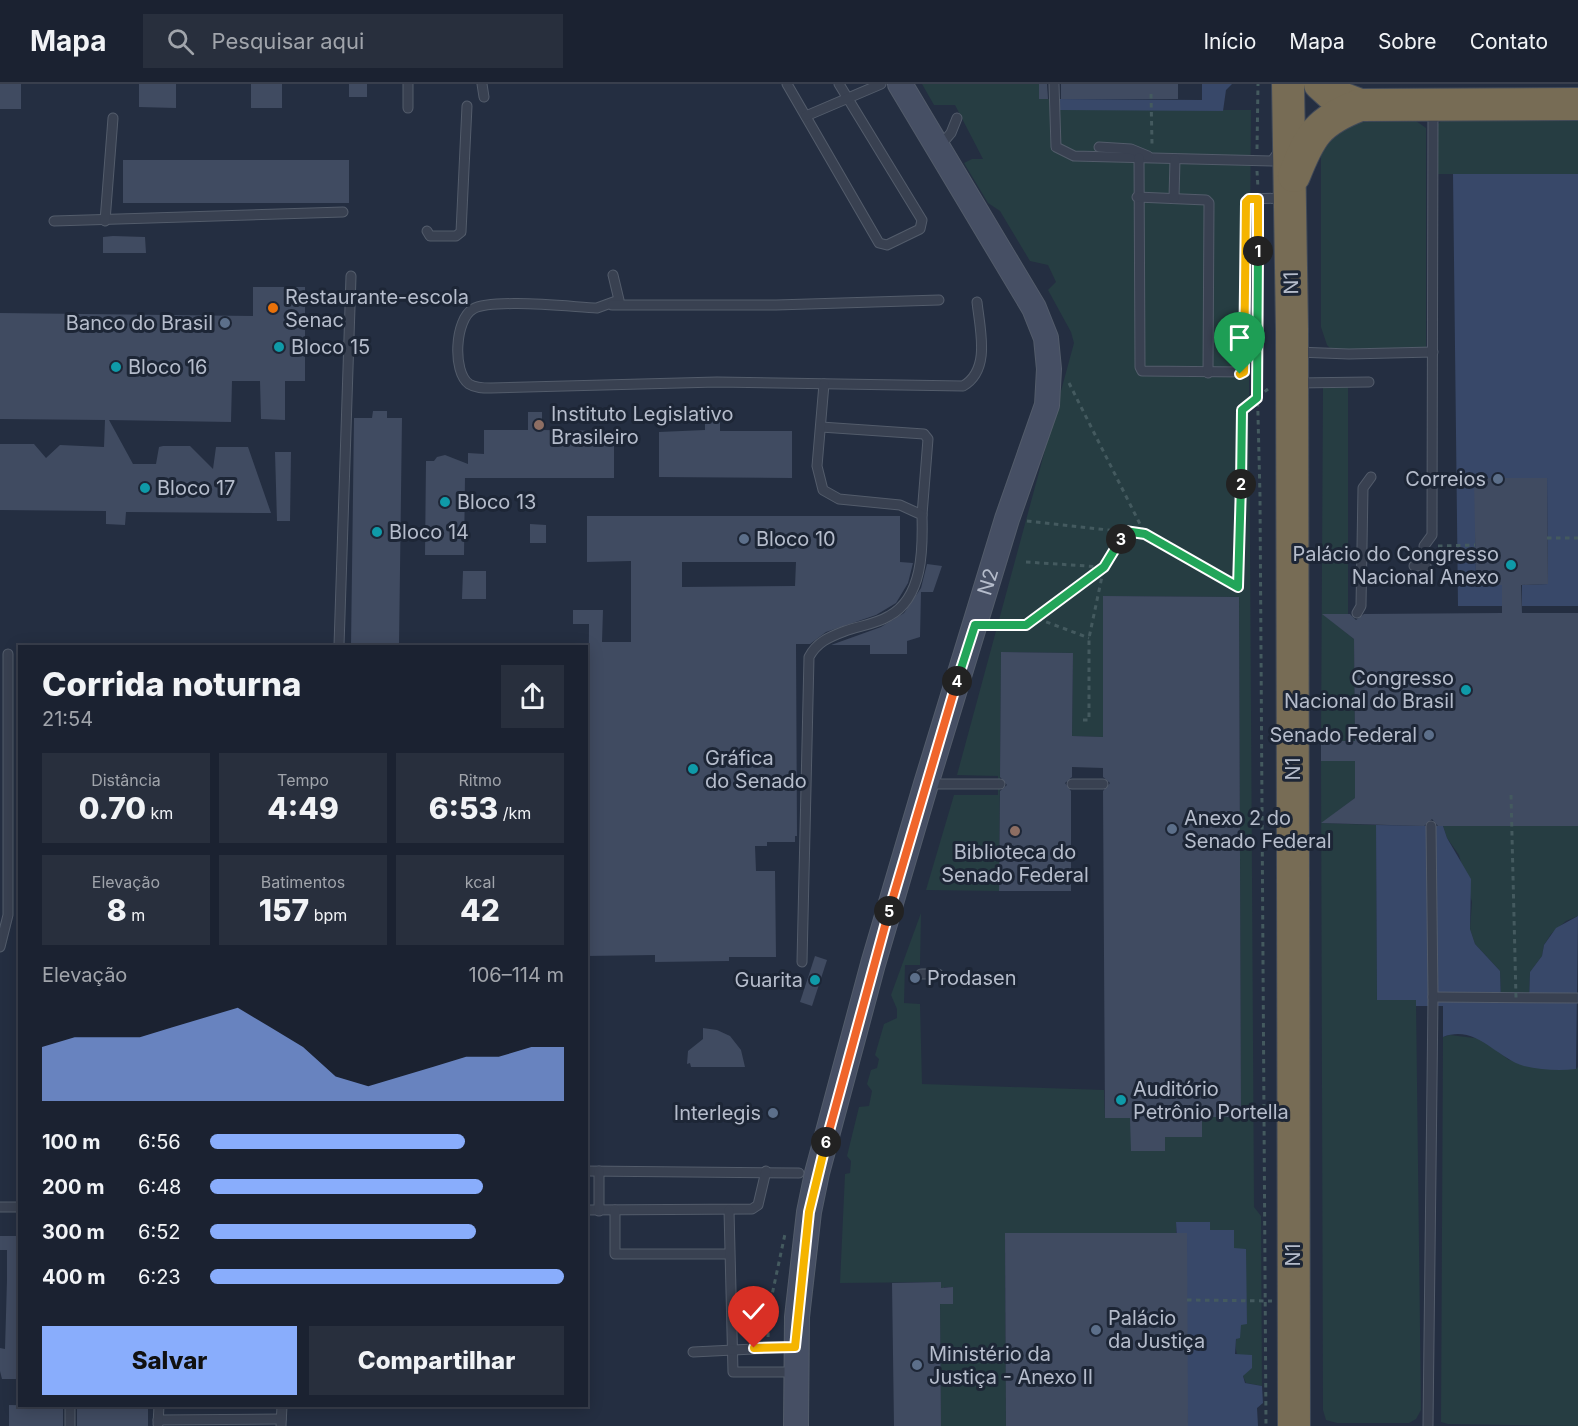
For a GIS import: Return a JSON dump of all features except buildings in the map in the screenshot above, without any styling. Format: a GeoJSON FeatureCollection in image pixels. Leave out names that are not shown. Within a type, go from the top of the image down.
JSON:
{"type":"FeatureCollection","features":[{"type":"Feature","properties":{"kind":"highway","name":"N1"},"geometry":{"type":"LineString","coordinates":[[1288,84],[1293,134],[1290,191],[1294,1426]]}},
{"type":"Feature","properties":{"kind":"highway"},"geometry":{"type":"LineString","coordinates":[[1320,84],[1331,94],[1338,112]]}},
{"type":"Feature","properties":{"kind":"highway"},"geometry":{"type":"LineString","coordinates":[[1290,191],[1310,138],[1319,127],[1338,112],[1433,104],[1578,104]]}},
{"type":"Feature","properties":{"kind":"main road","name":"N2"},"geometry":{"type":"LineString","coordinates":[[796,1426],[795,1347],[804,1256],[817,1173],[873,964],[926,784],[1007,519],[1047,405],[1049,369],[1046,338],[1025,283],[937,148],[900,84]]}},
{"type":"Feature","properties":{"kind":"lane"},"geometry":{"type":"LineString","coordinates":[[408,84],[408,108]]}},
{"type":"Feature","properties":{"kind":"lane"},"geometry":{"type":"LineString","coordinates":[[482,84],[484,97]]}},
{"type":"Feature","properties":{"kind":"lane"},"geometry":{"type":"LineString","coordinates":[[788,84],[879,243],[887,245],[920,229],[922,220],[839,84]]}},
{"type":"Feature","properties":{"kind":"lane"},"geometry":{"type":"LineString","coordinates":[[806,116],[881,84]]}},
{"type":"Feature","properties":{"kind":"lane"},"geometry":{"type":"LineString","coordinates":[[1054,84],[1056,147],[1074,156],[1272,160],[1293,134]]}},
{"type":"Feature","properties":{"kind":"lane"},"geometry":{"type":"LineString","coordinates":[[1414,566],[1426,566],[1424,546],[1432,535],[1433,104]]}},
{"type":"Feature","properties":{"kind":"lane"},"geometry":{"type":"LineString","coordinates":[[427,231],[430,236],[456,236],[461,232],[467,106]]}},
{"type":"Feature","properties":{"kind":"lane"},"geometry":{"type":"LineString","coordinates":[[105,221],[113,118]]}},
{"type":"Feature","properties":{"kind":"lane"},"geometry":{"type":"LineString","coordinates":[[937,148],[951,133],[957,118]]}},
{"type":"Feature","properties":{"kind":"lane"},"geometry":{"type":"LineString","coordinates":[[1099,147],[1131,149],[1153,158]]}},
{"type":"Feature","properties":{"kind":"lane"},"geometry":{"type":"LineString","coordinates":[[1139,158],[1137,197],[1140,367],[1142,370],[1244,372],[1246,202],[1249,199],[1290,191]]}},
{"type":"Feature","properties":{"kind":"lane"},"geometry":{"type":"LineString","coordinates":[[1174,198],[1175,159]]}},
{"type":"Feature","properties":{"kind":"lane"},"geometry":{"type":"LineString","coordinates":[[1137,197],[1206,200],[1209,203],[1208,373]]}},
{"type":"Feature","properties":{"kind":"lane"},"geometry":{"type":"LineString","coordinates":[[54,221],[343,212]]}},
{"type":"Feature","properties":{"kind":"lane"},"geometry":{"type":"LineString","coordinates":[[610,305],[619,300],[613,275]]}},
{"type":"Feature","properties":{"kind":"lane"},"geometry":{"type":"LineString","coordinates":[[339,645],[351,276]]}},
{"type":"Feature","properties":{"kind":"lane"},"geometry":{"type":"LineString","coordinates":[[939,300],[776,305],[610,305],[597,308],[496,304],[474,308],[464,315],[458,359],[461,374],[467,383],[475,387],[491,388],[717,382],[963,386],[974,380],[980,370],[981,334],[978,302]]}},
{"type":"Feature","properties":{"kind":"lane"},"geometry":{"type":"LineString","coordinates":[[1292,368],[1368,354],[1433,352]]}},
{"type":"Feature","properties":{"kind":"lane"},"geometry":{"type":"LineString","coordinates":[[1292,368],[1369,382]]}},
{"type":"Feature","properties":{"kind":"lane"},"geometry":{"type":"LineString","coordinates":[[824,384],[818,466],[823,490],[839,499],[900,505],[922,515]]}},
{"type":"Feature","properties":{"kind":"lane"},"geometry":{"type":"LineString","coordinates":[[802,962],[808,657],[813,649],[830,636],[888,617],[903,607],[911,594],[923,547],[922,515],[928,439],[924,434],[821,427]]}},
{"type":"Feature","properties":{"kind":"lane"},"geometry":{"type":"LineString","coordinates":[[1357,613],[1361,606],[1363,488],[1371,477]]}},
{"type":"Feature","properties":{"kind":"lane"},"geometry":{"type":"LineString","coordinates":[[0,947],[8,915],[8,654]]}},
{"type":"Feature","properties":{"kind":"lane"},"geometry":{"type":"LineString","coordinates":[[926,784],[1000,784]]}},
{"type":"Feature","properties":{"kind":"lane"},"geometry":{"type":"LineString","coordinates":[[1072,784],[1103,784]]}},
{"type":"Feature","properties":{"kind":"lane"},"geometry":{"type":"LineString","coordinates":[[1428,1426],[1433,997],[1431,826]]}},
{"type":"Feature","properties":{"kind":"lane"},"geometry":{"type":"LineString","coordinates":[[921,974],[938,974]]}},
{"type":"Feature","properties":{"kind":"lane"},"geometry":{"type":"LineString","coordinates":[[1433,997],[1578,998]]}},
{"type":"Feature","properties":{"kind":"lane"},"geometry":{"type":"LineString","coordinates":[[588,1171],[799,1173]]}},
{"type":"Feature","properties":{"kind":"lane"},"geometry":{"type":"LineString","coordinates":[[599,1171],[599,1210]]}},
{"type":"Feature","properties":{"kind":"lane"},"geometry":{"type":"LineString","coordinates":[[588,1210],[752,1209],[758,1205],[766,1171]]}},
{"type":"Feature","properties":{"kind":"lane"},"geometry":{"type":"LineString","coordinates":[[0,1207],[18,1207]]}},
{"type":"Feature","properties":{"kind":"lane"},"geometry":{"type":"LineString","coordinates":[[615,1210],[615,1254],[729,1254]]}},
{"type":"Feature","properties":{"kind":"lane"},"geometry":{"type":"LineString","coordinates":[[729,1210],[733,1372],[795,1372]]}},
{"type":"Feature","properties":{"kind":"lane"},"geometry":{"type":"LineString","coordinates":[[693,1352],[795,1347]]}},
{"type":"Feature","properties":{"kind":"lane"},"geometry":{"type":"LineString","coordinates":[[70,1407],[70,1426]]}},
{"type":"Feature","properties":{"kind":"lane"},"geometry":{"type":"LineString","coordinates":[[159,1407],[158,1423],[281,1423],[282,1407]]}},
{"type":"Feature","properties":{"kind":"path"},"geometry":{"type":"LineString","coordinates":[[1258,84],[1258,199]]}},
{"type":"Feature","properties":{"kind":"path"},"geometry":{"type":"LineString","coordinates":[[1151,94],[1153,158]]}},
{"type":"Feature","properties":{"kind":"path"},"geometry":{"type":"LineString","coordinates":[[1007,519],[1145,534],[1238,587],[1242,410],[1292,368]]}},
{"type":"Feature","properties":{"kind":"path"},"geometry":{"type":"LineString","coordinates":[[1257,375],[1261,507],[1266,1426]]}},
{"type":"Feature","properties":{"kind":"path"},"geometry":{"type":"LineString","coordinates":[[1067,379],[1145,534]]}},
{"type":"Feature","properties":{"kind":"path"},"geometry":{"type":"LineString","coordinates":[[1083,720],[1089,720],[1089,639],[1104,567],[1125,531]]}},
{"type":"Feature","properties":{"kind":"path"},"geometry":{"type":"LineString","coordinates":[[1547,538],[1578,538]]}},
{"type":"Feature","properties":{"kind":"path"},"geometry":{"type":"LineString","coordinates":[[1457,545],[1475,545]]}},
{"type":"Feature","properties":{"kind":"path"},"geometry":{"type":"LineString","coordinates":[[1026,562],[1104,567]]}},
{"type":"Feature","properties":{"kind":"path"},"geometry":{"type":"LineString","coordinates":[[975,625],[1026,625],[1104,567]]}},
{"type":"Feature","properties":{"kind":"path"},"geometry":{"type":"LineString","coordinates":[[1036,618],[1089,639]]}},
{"type":"Feature","properties":{"kind":"path"},"geometry":{"type":"LineString","coordinates":[[1511,795],[1516,998]]}},
{"type":"Feature","properties":{"kind":"path"},"geometry":{"type":"LineString","coordinates":[[977,978],[1017,979]]}},
{"type":"Feature","properties":{"kind":"path"},"geometry":{"type":"LineString","coordinates":[[767,1348],[769,1309],[786,1231]]}},
{"type":"Feature","properties":{"kind":"path"},"geometry":{"type":"LineString","coordinates":[[1187,1300],[1246,1301]]}},
{"type":"Feature","properties":{"kind":"green space"},"geometry":{"type":"Polygon","coordinates":[[[922,84],[1039,84],[1039,99],[1057,99],[1057,110],[1251,110],[1249,379],[1254,1207],[1261,1216],[1262,1386],[1246,1383],[1243,1376],[1247,1370],[1239,1358],[1236,1343],[1241,1324],[1247,1324],[1246,1301],[1234,1249],[1210,1230],[1210,1223],[1176,1222],[1176,1233],[1005,1233],[1006,1426],[941,1426],[940,1304],[953,1304],[953,1287],[944,1287],[944,1298],[941,1297],[940,1282],[840,1283],[845,1174],[850,1173],[851,1161],[847,1156],[859,1107],[869,1106],[872,1091],[867,1084],[871,1070],[877,1068],[879,1059],[875,1055],[884,1024],[897,1018],[897,1009],[891,995],[921,913],[920,965],[905,965],[904,1003],[920,1004],[922,1084],[1104,1090],[1105,1117],[1155,1117],[1165,1137],[1201,1137],[1202,1117],[1241,1117],[1239,597],[1103,596],[1103,737],[1072,736],[1073,653],[1001,652],[999,891],[926,890],[954,795],[998,795],[998,776],[957,775],[1074,343],[1071,332],[1048,290],[1056,282],[1048,265],[1030,261],[1000,211],[988,203],[964,163],[972,159],[983,159],[955,105],[934,105],[922,84]]]}},
{"type":"Feature","properties":{"kind":"green space"},"geometry":{"type":"Polygon","coordinates":[[[1448,119],[1578,120],[1578,174],[1438,174],[1437,125],[1448,119]]]}},
{"type":"Feature","properties":{"kind":"green space"},"geometry":{"type":"Polygon","coordinates":[[[1416,121],[1426,128],[1426,347],[1332,350],[1327,345],[1321,327],[1321,139],[1346,122],[1416,121]]]}},
{"type":"Feature","properties":{"kind":"green space"},"geometry":{"type":"Polygon","coordinates":[[[1323,387],[1348,387],[1348,614],[1323,614],[1354,639],[1355,741],[1321,741],[1323,387]]]}},
{"type":"Feature","properties":{"kind":"green space"},"geometry":{"type":"Polygon","coordinates":[[[1321,761],[1355,761],[1355,798],[1322,823],[1376,825],[1377,999],[1416,1000],[1421,1410],[1416,1419],[1409,1423],[1337,1423],[1326,1420],[1323,1410],[1321,761]]]}},
{"type":"Feature","properties":{"kind":"green space"},"geometry":{"type":"Polygon","coordinates":[[[1443,826],[1578,826],[1578,916],[1566,921],[1551,934],[1544,945],[1542,956],[1530,972],[1529,1003],[1501,1003],[1500,971],[1475,944],[1470,929],[1472,902],[1459,855],[1447,838],[1443,826]]]}},
{"type":"Feature","properties":{"kind":"green space"},"geometry":{"type":"Polygon","coordinates":[[[1450,1035],[1482,1039],[1509,1060],[1576,1069],[1578,1067],[1578,1426],[1441,1422],[1443,1037],[1450,1035]]]}},
{"type":"Feature","properties":{"kind":"water"},"geometry":{"type":"Polygon","coordinates":[[[1202,84],[1232,84],[1226,90],[1223,111],[1056,110],[1057,99],[1202,100],[1202,84]]]}},
{"type":"Feature","properties":{"kind":"water"},"geometry":{"type":"Polygon","coordinates":[[[1453,174],[1578,174],[1578,606],[1522,606],[1522,585],[1548,584],[1547,478],[1475,478],[1476,585],[1502,585],[1502,606],[1458,606],[1453,174]]]}},
{"type":"Feature","properties":{"kind":"water"},"geometry":{"type":"Polygon","coordinates":[[[1376,825],[1443,826],[1447,838],[1471,879],[1470,929],[1475,944],[1500,971],[1501,1003],[1529,1003],[1530,972],[1542,956],[1544,945],[1556,928],[1578,916],[1576,1069],[1550,1070],[1524,1066],[1476,1038],[1455,1034],[1443,1037],[1443,1006],[1416,1006],[1416,1000],[1377,1000],[1376,825]]]}},
{"type":"Feature","properties":{"kind":"water"},"geometry":{"type":"Polygon","coordinates":[[[1176,1222],[1210,1222],[1210,1230],[1234,1230],[1234,1248],[1246,1249],[1247,1324],[1241,1325],[1240,1338],[1236,1339],[1235,1354],[1252,1355],[1252,1368],[1243,1376],[1245,1383],[1262,1386],[1263,1403],[1257,1408],[1258,1426],[1188,1426],[1176,1222]]]}},
{"type":"Feature","properties":{"kind":"place","name":"Restaurante-escola Senac"},"geometry":{"type":"Point","coordinates":[273,308]}},
{"type":"Feature","properties":{"kind":"place","name":"Banco do Brasil"},"geometry":{"type":"Point","coordinates":[225,323]}},
{"type":"Feature","properties":{"kind":"place","name":"Bloco 15"},"geometry":{"type":"Point","coordinates":[279,347]}},
{"type":"Feature","properties":{"kind":"place","name":"Bloco 16"},"geometry":{"type":"Point","coordinates":[116,367]}},
{"type":"Feature","properties":{"kind":"place","name":"Instituto Legislativo Brasileiro"},"geometry":{"type":"Point","coordinates":[539,425]}},
{"type":"Feature","properties":{"kind":"place","name":"Correios"},"geometry":{"type":"Point","coordinates":[1498,479]}},
{"type":"Feature","properties":{"kind":"place","name":"Bloco 17"},"geometry":{"type":"Point","coordinates":[145,488]}},
{"type":"Feature","properties":{"kind":"place","name":"Bloco 13"},"geometry":{"type":"Point","coordinates":[445,502]}},
{"type":"Feature","properties":{"kind":"place","name":"Bloco 14"},"geometry":{"type":"Point","coordinates":[377,532]}},
{"type":"Feature","properties":{"kind":"place","name":"Bloco 10"},"geometry":{"type":"Point","coordinates":[744,539]}},
{"type":"Feature","properties":{"kind":"place","name":"Palácio do Congresso Nacional Anexo"},"geometry":{"type":"Point","coordinates":[1511,565]}},
{"type":"Feature","properties":{"kind":"place","name":"Congresso Nacional do Brasil"},"geometry":{"type":"Point","coordinates":[1466,690]}},
{"type":"Feature","properties":{"kind":"place","name":"Senado Federal"},"geometry":{"type":"Point","coordinates":[1429,735]}},
{"type":"Feature","properties":{"kind":"place","name":"Gráfica do Senado"},"geometry":{"type":"Point","coordinates":[693,769]}},
{"type":"Feature","properties":{"kind":"place","name":"Anexo 2 do Senado Federal"},"geometry":{"type":"Point","coordinates":[1172,829]}},
{"type":"Feature","properties":{"kind":"place","name":"Biblioteca do Senado Federal"},"geometry":{"type":"Point","coordinates":[1015,831]}},
{"type":"Feature","properties":{"kind":"place","name":"Prodasen"},"geometry":{"type":"Point","coordinates":[915,978]}},
{"type":"Feature","properties":{"kind":"place","name":"Guarita"},"geometry":{"type":"Point","coordinates":[815,980]}},
{"type":"Feature","properties":{"kind":"place","name":"Auditório Petrônio Portella"},"geometry":{"type":"Point","coordinates":[1121,1100]}},
{"type":"Feature","properties":{"kind":"place","name":"Interlegis"},"geometry":{"type":"Point","coordinates":[773,1113]}},
{"type":"Feature","properties":{"kind":"place","name":"Palácio da Justiça"},"geometry":{"type":"Point","coordinates":[1096,1330]}},
{"type":"Feature","properties":{"kind":"place","name":"Ministério da Justiça - Anexo II"},"geometry":{"type":"Point","coordinates":[917,1365]}},
{"type":"Feature","properties":{"kind":"route"},"geometry":{"type":"LineString","coordinates":[[754,1348],[795,1347],[809,1212],[817,1173],[839,1098],[873,964],[975,625],[1026,625],[1104,567],[1125,531],[1145,534],[1238,587],[1242,410],[1257,398],[1258,199],[1249,199],[1246,202],[1244,372],[1240,374]]}}]}
